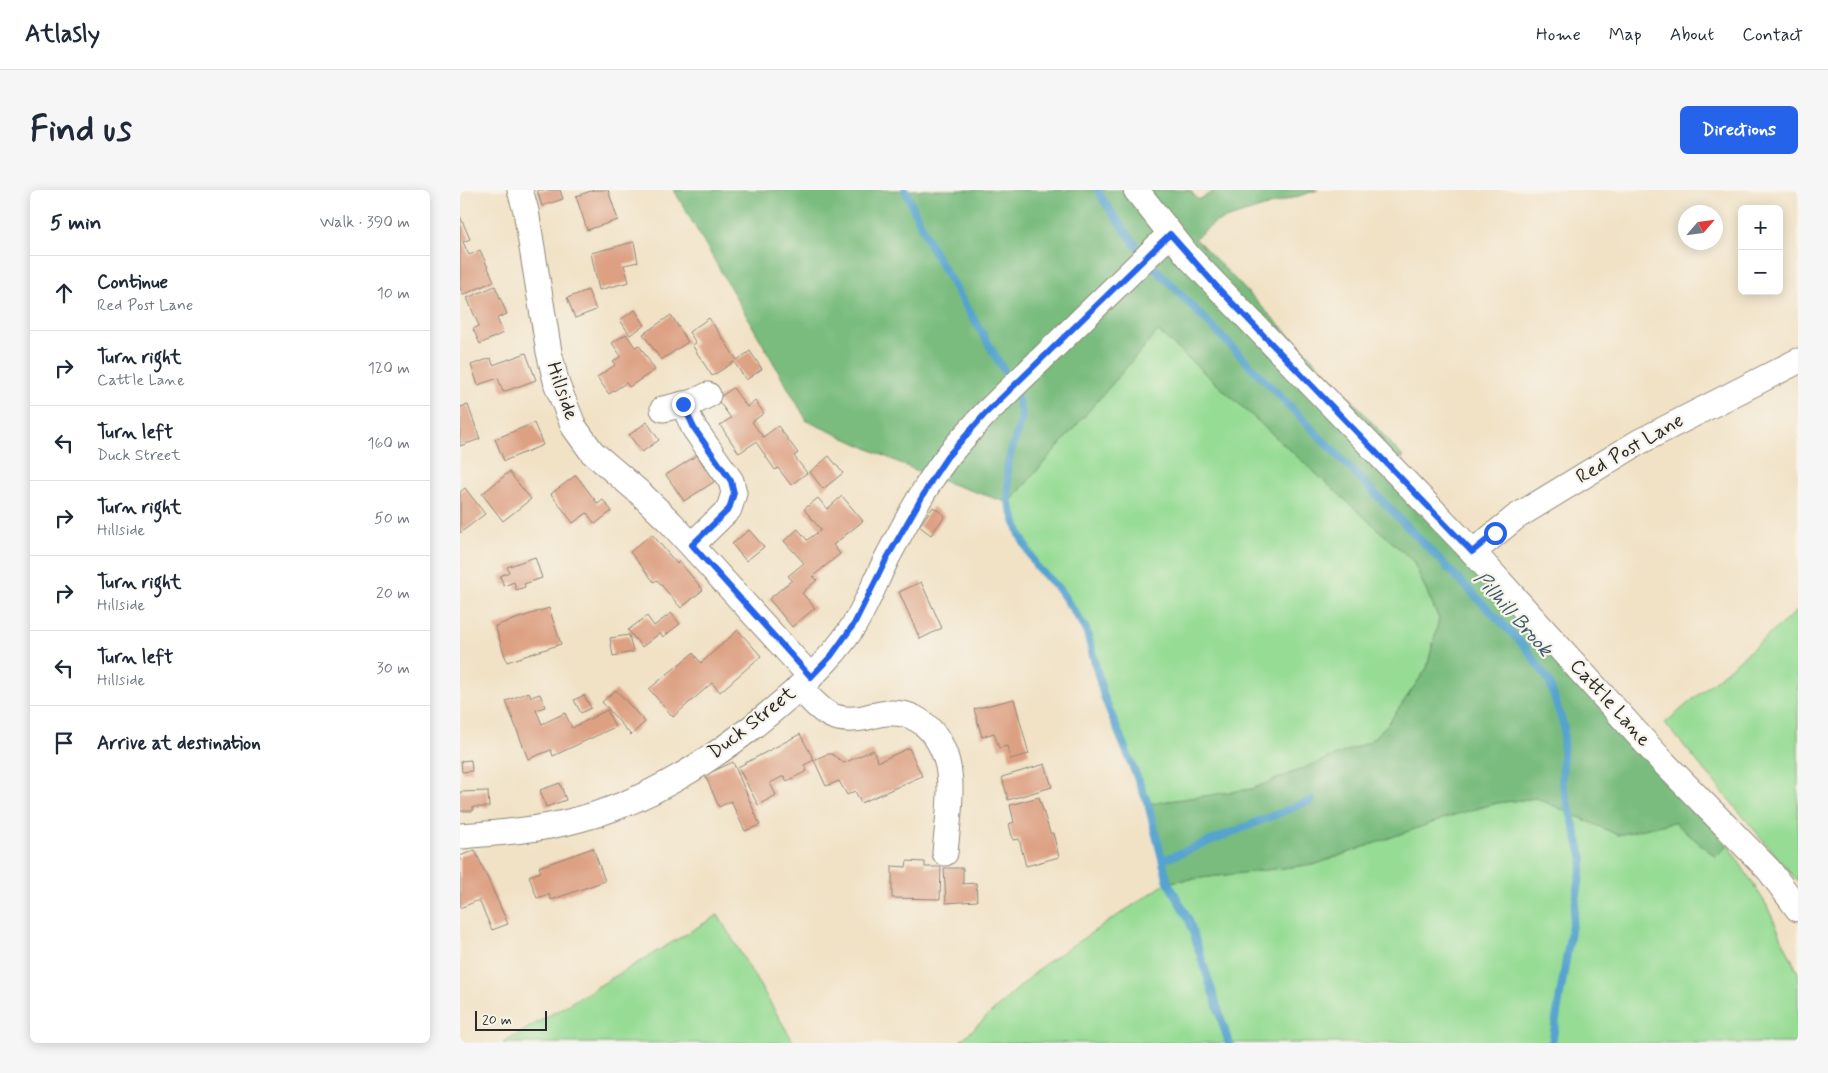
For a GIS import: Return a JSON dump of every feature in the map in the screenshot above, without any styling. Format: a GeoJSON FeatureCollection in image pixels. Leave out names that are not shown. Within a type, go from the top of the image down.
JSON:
{"type":"FeatureCollection","features":[{"type":"Feature","properties":{"kind":"street","name":"Hillside"},"geometry":{"type":"LineString","coordinates":[[520,190],[526,211],[549,352],[557,385],[574,427],[592,452],[654,506],[692,545],[805,682],[822,711],[837,718],[852,720],[891,712],[916,718],[928,726],[938,738],[945,752],[949,769],[950,788],[945,853]]}},
{"type":"Feature","properties":{"kind":"street","name":"Cattle Lane"},"geometry":{"type":"LineString","coordinates":[[1136,190],[1165,239],[1218,288],[1472,552],[1662,761],[1769,870],[1798,909]]}},
{"type":"Feature","properties":{"kind":"street","name":"Duck Street"},"geometry":{"type":"LineString","coordinates":[[460,836],[498,833],[558,824],[580,819],[629,802],[656,789],[716,754],[805,682],[831,656],[854,624],[887,558],[933,478],[964,436],[1165,239]]}},
{"type":"Feature","properties":{"kind":"street","name":"Red Post Lane"},"geometry":{"type":"LineString","coordinates":[[1472,552],[1516,517],[1639,442],[1798,361]]}},
{"type":"Feature","properties":{"kind":"street"},"geometry":{"type":"LineString","coordinates":[[692,545],[729,509],[734,493],[731,481],[694,428],[673,407],[708,395]]}},
{"type":"Feature","properties":{"kind":"green space"},"geometry":{"type":"Polygon","coordinates":[[[674,190],[1190,190],[1198,200],[1216,190],[1318,190],[1216,222],[1195,238],[1342,389],[1403,457],[1389,480],[1728,845],[1716,857],[1674,822],[1618,835],[1537,798],[1497,803],[1454,815],[1316,864],[1168,882],[1148,804],[1252,789],[1369,742],[1388,724],[1427,668],[1439,619],[1413,561],[1158,331],[1009,503],[933,478],[807,421],[674,190]]]}},
{"type":"Feature","properties":{"kind":"green space"},"geometry":{"type":"Polygon","coordinates":[[[1158,331],[1413,561],[1439,619],[1427,668],[1388,724],[1369,742],[1252,789],[1148,804],[1104,697],[1086,629],[1059,589],[1036,566],[1020,535],[1009,503],[1158,331]]]}},
{"type":"Feature","properties":{"kind":"green space"},"geometry":{"type":"Polygon","coordinates":[[[1798,610],[1798,882],[1665,723],[1798,610]]]}},
{"type":"Feature","properties":{"kind":"green space"},"geometry":{"type":"Polygon","coordinates":[[[1537,798],[1618,835],[1674,822],[1716,857],[1728,845],[1766,904],[1798,973],[1798,1043],[958,1043],[1046,963],[1168,882],[1316,864],[1454,815],[1497,803],[1537,798]]]}},
{"type":"Feature","properties":{"kind":"green space"},"geometry":{"type":"Polygon","coordinates":[[[718,915],[794,1043],[503,1043],[718,915]]]}},
{"type":"Feature","properties":{"kind":"building"},"geometry":{"type":"Polygon","coordinates":[[[537,190],[560,190],[563,199],[542,206],[537,190]]]}},
{"type":"Feature","properties":{"kind":"building"},"geometry":{"type":"Polygon","coordinates":[[[594,190],[608,190],[618,220],[587,230],[576,196],[594,190]]]}},
{"type":"Feature","properties":{"kind":"building"},"geometry":{"type":"Polygon","coordinates":[[[460,216],[470,239],[463,242],[469,255],[480,250],[494,281],[463,295],[460,288],[460,216]]]}},
{"type":"Feature","properties":{"kind":"building"},"geometry":{"type":"Polygon","coordinates":[[[634,242],[638,262],[624,265],[629,282],[599,290],[591,253],[634,242]]]}},
{"type":"Feature","properties":{"kind":"building"},"geometry":{"type":"Polygon","coordinates":[[[495,286],[507,314],[497,318],[503,333],[480,344],[473,329],[479,326],[467,298],[495,286]]]}},
{"type":"Feature","properties":{"kind":"building"},"geometry":{"type":"Polygon","coordinates":[[[588,290],[596,310],[575,318],[567,298],[588,290]]]}},
{"type":"Feature","properties":{"kind":"building"},"geometry":{"type":"Polygon","coordinates":[[[635,310],[645,325],[630,335],[620,320],[635,310]]]}},
{"type":"Feature","properties":{"kind":"building"},"geometry":{"type":"Polygon","coordinates":[[[671,315],[688,342],[661,360],[643,334],[671,315]]]}},
{"type":"Feature","properties":{"kind":"building"},"geometry":{"type":"Polygon","coordinates":[[[709,318],[737,360],[750,351],[762,369],[746,380],[734,362],[712,376],[692,345],[696,343],[689,332],[709,318]]]}},
{"type":"Feature","properties":{"kind":"building"},"geometry":{"type":"Polygon","coordinates":[[[626,334],[635,347],[639,345],[655,370],[629,387],[626,383],[609,394],[597,377],[615,365],[613,362],[621,356],[612,343],[626,334]]]}},
{"type":"Feature","properties":{"kind":"building"},"geometry":{"type":"Polygon","coordinates":[[[526,353],[536,380],[503,392],[498,378],[478,385],[471,365],[491,358],[493,365],[526,353]]]}},
{"type":"Feature","properties":{"kind":"building"},"geometry":{"type":"Polygon","coordinates":[[[733,388],[747,407],[755,401],[764,413],[752,422],[763,437],[778,426],[798,453],[794,456],[807,473],[791,485],[778,468],[775,470],[756,442],[739,453],[720,425],[731,418],[717,399],[733,388]]]}},
{"type":"Feature","properties":{"kind":"building"},"geometry":{"type":"Polygon","coordinates":[[[468,405],[480,439],[460,446],[460,407],[468,405]]]}},
{"type":"Feature","properties":{"kind":"building"},"geometry":{"type":"Polygon","coordinates":[[[647,422],[659,440],[642,452],[629,435],[647,422]]]}},
{"type":"Feature","properties":{"kind":"building"},"geometry":{"type":"Polygon","coordinates":[[[534,423],[543,445],[504,461],[495,439],[534,423]]]}},
{"type":"Feature","properties":{"kind":"building"},"geometry":{"type":"Polygon","coordinates":[[[697,455],[714,482],[684,501],[666,475],[697,455]]]}},
{"type":"Feature","properties":{"kind":"building"},"geometry":{"type":"Polygon","coordinates":[[[829,456],[843,473],[823,489],[810,472],[829,456]]]}},
{"type":"Feature","properties":{"kind":"building"},"geometry":{"type":"Polygon","coordinates":[[[509,472],[531,499],[503,521],[482,494],[509,472]]]}},
{"type":"Feature","properties":{"kind":"building"},"geometry":{"type":"Polygon","coordinates":[[[576,475],[598,504],[603,500],[612,511],[595,524],[587,513],[573,523],[551,494],[576,475]]]}},
{"type":"Feature","properties":{"kind":"building"},"geometry":{"type":"Polygon","coordinates":[[[465,488],[485,514],[460,533],[460,492],[465,488]]]}},
{"type":"Feature","properties":{"kind":"building"},"geometry":{"type":"Polygon","coordinates":[[[842,496],[863,521],[833,545],[840,554],[813,576],[817,580],[802,593],[815,608],[792,627],[769,599],[792,580],[788,576],[804,563],[784,541],[798,529],[807,540],[821,530],[804,509],[818,498],[827,509],[842,496]]]}},
{"type":"Feature","properties":{"kind":"building"},"geometry":{"type":"Polygon","coordinates":[[[933,507],[945,516],[931,535],[919,526],[933,507]]]}},
{"type":"Feature","properties":{"kind":"building"},"geometry":{"type":"Polygon","coordinates":[[[749,530],[764,547],[746,561],[732,544],[749,530]]]}},
{"type":"Feature","properties":{"kind":"building"},"geometry":{"type":"Polygon","coordinates":[[[652,534],[677,564],[679,561],[703,590],[681,608],[657,580],[654,582],[630,552],[652,534]]]}},
{"type":"Feature","properties":{"kind":"building"},"geometry":{"type":"Polygon","coordinates":[[[535,557],[542,578],[524,584],[525,587],[516,590],[514,582],[504,586],[500,576],[509,572],[507,567],[535,557]]]}},
{"type":"Feature","properties":{"kind":"building"},"geometry":{"type":"Polygon","coordinates":[[[921,582],[942,628],[920,639],[899,592],[921,582]]]}},
{"type":"Feature","properties":{"kind":"building"},"geometry":{"type":"Polygon","coordinates":[[[549,608],[561,644],[507,662],[495,626],[549,608]]]}},
{"type":"Feature","properties":{"kind":"building"},"geometry":{"type":"Polygon","coordinates":[[[671,613],[680,624],[663,637],[660,633],[642,647],[628,630],[647,616],[654,626],[671,613]]]}},
{"type":"Feature","properties":{"kind":"building"},"geometry":{"type":"Polygon","coordinates":[[[738,630],[761,656],[720,692],[712,683],[673,717],[649,689],[693,653],[701,663],[738,630]]]}},
{"type":"Feature","properties":{"kind":"building"},"geometry":{"type":"Polygon","coordinates":[[[629,635],[633,652],[613,656],[610,638],[629,635]]]}},
{"type":"Feature","properties":{"kind":"building"},"geometry":{"type":"Polygon","coordinates":[[[616,690],[645,722],[631,735],[602,702],[616,690]]]}},
{"type":"Feature","properties":{"kind":"building"},"geometry":{"type":"Polygon","coordinates":[[[529,692],[531,697],[540,694],[545,707],[536,710],[542,724],[565,713],[572,728],[607,710],[615,727],[553,756],[551,750],[528,759],[506,701],[529,692]]]}},
{"type":"Feature","properties":{"kind":"building"},"geometry":{"type":"Polygon","coordinates":[[[584,695],[591,708],[581,713],[574,700],[584,695]]]}},
{"type":"Feature","properties":{"kind":"building"},"geometry":{"type":"Polygon","coordinates":[[[1014,699],[1029,754],[1010,759],[1007,746],[999,748],[994,733],[982,737],[974,709],[1014,699]]]}},
{"type":"Feature","properties":{"kind":"building"},"geometry":{"type":"Polygon","coordinates":[[[800,734],[814,760],[804,765],[807,771],[787,781],[784,776],[770,783],[776,795],[758,805],[738,767],[800,734]]]}},
{"type":"Feature","properties":{"kind":"building"},"geometry":{"type":"Polygon","coordinates":[[[909,748],[922,776],[861,803],[855,791],[847,795],[839,781],[826,786],[814,760],[827,754],[832,754],[844,763],[873,750],[878,762],[909,748]]]}},
{"type":"Feature","properties":{"kind":"building"},"geometry":{"type":"Polygon","coordinates":[[[471,760],[472,771],[462,772],[461,761],[471,760]]]}},
{"type":"Feature","properties":{"kind":"building"},"geometry":{"type":"Polygon","coordinates":[[[733,762],[760,825],[745,831],[731,801],[719,807],[705,775],[733,762]]]}},
{"type":"Feature","properties":{"kind":"building"},"geometry":{"type":"Polygon","coordinates":[[[1045,764],[1052,787],[1008,800],[1002,777],[1045,764]]]}},
{"type":"Feature","properties":{"kind":"building"},"geometry":{"type":"Polygon","coordinates":[[[560,783],[566,800],[546,807],[540,790],[560,783]]]}},
{"type":"Feature","properties":{"kind":"building"},"geometry":{"type":"Polygon","coordinates":[[[488,791],[489,807],[473,807],[473,811],[460,811],[460,792],[488,791]]]}},
{"type":"Feature","properties":{"kind":"building"},"geometry":{"type":"Polygon","coordinates":[[[1039,797],[1050,833],[1053,833],[1059,857],[1026,866],[1019,839],[1013,840],[1009,824],[1014,822],[1010,805],[1039,797]]]}},
{"type":"Feature","properties":{"kind":"building"},"geometry":{"type":"Polygon","coordinates":[[[593,848],[605,881],[551,900],[549,894],[537,898],[529,876],[541,872],[539,867],[593,848]]]}},
{"type":"Feature","properties":{"kind":"building"},"geometry":{"type":"Polygon","coordinates":[[[475,850],[508,924],[492,930],[479,900],[460,908],[460,856],[475,850]]]}},
{"type":"Feature","properties":{"kind":"building"},"geometry":{"type":"Polygon","coordinates":[[[907,861],[925,862],[925,867],[941,867],[940,899],[892,898],[892,866],[906,867],[907,861]]]}},
{"type":"Feature","properties":{"kind":"building"},"geometry":{"type":"Polygon","coordinates":[[[944,868],[963,868],[963,884],[976,883],[977,901],[946,903],[944,868]]]}},
{"type":"Feature","properties":{"kind":"waterway"},"geometry":{"type":"LineString","coordinates":[[905,190],[932,249],[1014,387],[1022,415],[1007,466],[1009,503],[1020,535],[1036,566],[1059,589],[1086,629],[1104,697],[1148,804],[1168,882],[1189,920],[1229,1043]]}},
{"type":"Feature","properties":{"kind":"waterway","name":"Pillhill Brook"},"geometry":{"type":"LineString","coordinates":[[1098,190],[1103,200],[1145,258],[1526,648],[1549,681],[1564,727],[1562,782],[1583,859],[1552,1043]]}},
{"type":"Feature","properties":{"kind":"waterway"},"geometry":{"type":"LineString","coordinates":[[1163,860],[1312,800]]}},
{"type":"Feature","properties":{"kind":"route"},"geometry":{"type":"LineString","coordinates":[[683,404],[694,428],[734,486],[734,500],[729,509],[692,545],[811,677],[831,656],[854,624],[887,558],[933,478],[964,436],[1170,234],[1218,288],[1472,552],[1495,533]]}}]}
